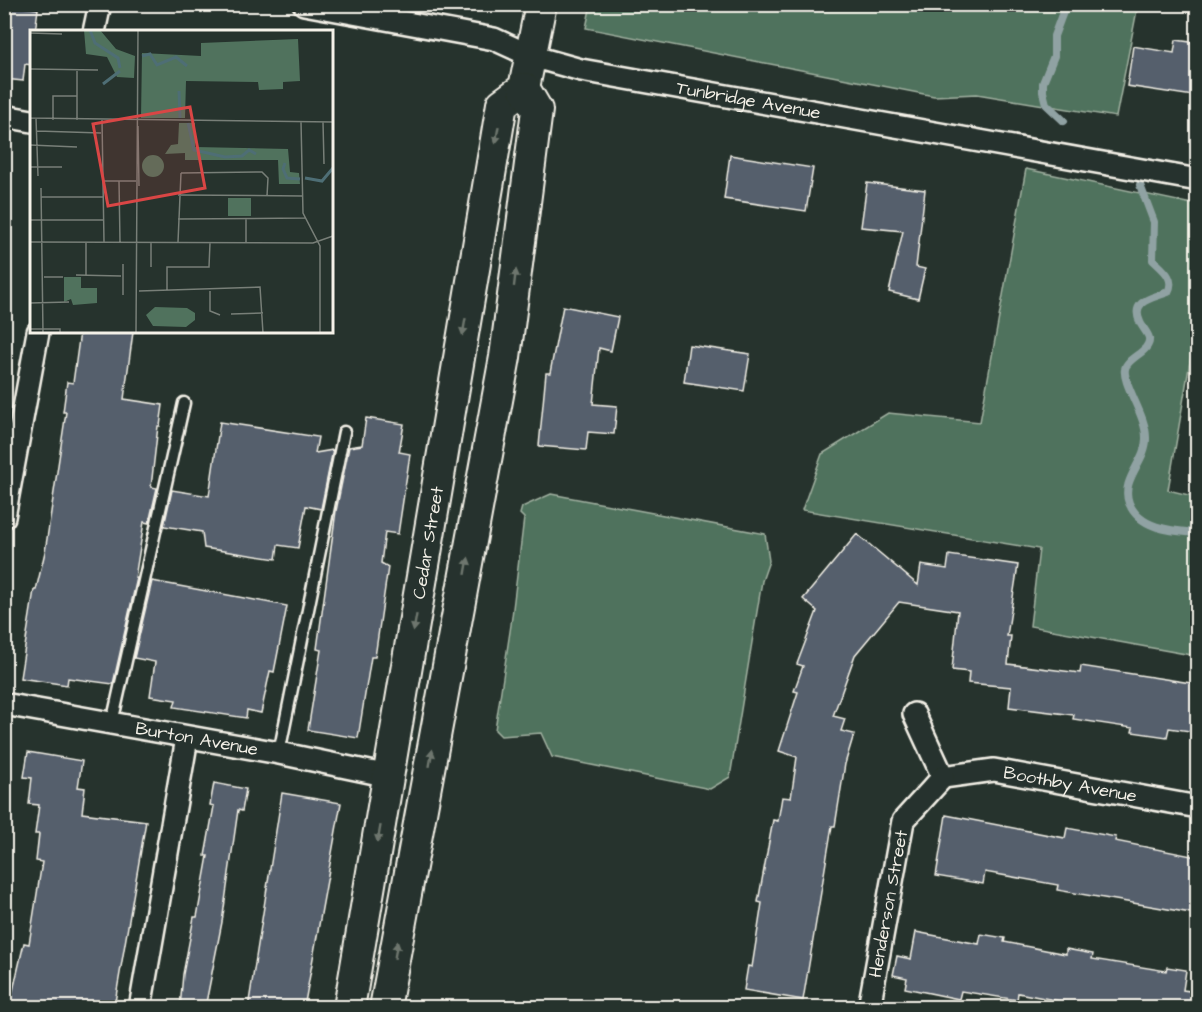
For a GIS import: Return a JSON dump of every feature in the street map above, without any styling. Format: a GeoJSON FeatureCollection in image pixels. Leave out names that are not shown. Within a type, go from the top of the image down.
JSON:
{"type":"FeatureCollection","features":[{"type":"Feature","properties":{"kind":"main road"},"geometry":{"type":"LineString","coordinates":[[385,1008],[505,357],[537,110],[524,88],[541,4]]}},
{"type":"Feature","properties":{"kind":"main road","name":"Cedar Street"},"geometry":{"type":"LineString","coordinates":[[349,1008],[502,104],[524,88]]}},
{"type":"Feature","properties":{"kind":"street"},"geometry":{"type":"LineString","coordinates":[[94,30],[100,4]]}},
{"type":"Feature","properties":{"kind":"street","name":"Tunbridge Avenue"},"geometry":{"type":"LineString","coordinates":[[304,4],[494,39],[531,56],[580,70],[1197,180]]}},
{"type":"Feature","properties":{"kind":"street"},"geometry":{"type":"LineString","coordinates":[[4,116],[30,121]]}},
{"type":"Feature","properties":{"kind":"street"},"geometry":{"type":"LineString","coordinates":[[4,516],[38,333]]}},
{"type":"Feature","properties":{"kind":"street","name":"Burton Avenue"},"geometry":{"type":"LineString","coordinates":[[4,704],[279,753],[389,776]]}},
{"type":"Feature","properties":{"kind":"street"},"geometry":{"type":"LineString","coordinates":[[914,714],[943,777]]}},
{"type":"Feature","properties":{"kind":"street"},"geometry":{"type":"LineString","coordinates":[[140,1008],[187,738]]}},
{"type":"Feature","properties":{"kind":"street","name":"Boothby Avenue"},"geometry":{"type":"LineString","coordinates":[[943,777],[994,770],[1197,807]]}},
{"type":"Feature","properties":{"kind":"street","name":"Henderson Street"},"geometry":{"type":"LineString","coordinates":[[869,1008],[903,821],[943,777]]}},
{"type":"Feature","properties":{"kind":"lane"},"geometry":{"type":"LineString","coordinates":[[112,723],[184,403]]}},
{"type":"Feature","properties":{"kind":"lane"},"geometry":{"type":"LineString","coordinates":[[279,753],[344,432]]}},
{"type":"Feature","properties":{"kind":"green space"},"geometry":{"type":"Polygon","coordinates":[[[591,4],[1138,5],[1116,117],[977,94],[934,96],[586,28],[591,4]]]}},
{"type":"Feature","properties":{"kind":"green space"},"geometry":{"type":"Polygon","coordinates":[[[1026,169],[1197,205],[1197,321],[1168,490],[1197,497],[1197,656],[1030,626],[1039,549],[802,510],[822,454],[888,413],[980,422],[1026,169]]]}},
{"type":"Feature","properties":{"kind":"green space"},"geometry":{"type":"Polygon","coordinates":[[[551,494],[765,534],[769,561],[762,581],[730,777],[710,789],[552,757],[541,733],[501,736],[495,730],[524,518],[520,514],[522,507],[551,494]]]}},
{"type":"Feature","properties":{"kind":"building"},"geometry":{"type":"Polygon","coordinates":[[[4,5],[38,9],[35,30],[30,30],[30,65],[25,64],[23,81],[4,79],[4,5]]]}},
{"type":"Feature","properties":{"kind":"building"},"geometry":{"type":"Polygon","coordinates":[[[1176,40],[1197,43],[1193,96],[1127,86],[1133,46],[1174,53],[1176,40]]]}},
{"type":"Feature","properties":{"kind":"building"},"geometry":{"type":"Polygon","coordinates":[[[730,155],[813,168],[806,211],[724,199],[730,155]]]}},
{"type":"Feature","properties":{"kind":"building"},"geometry":{"type":"Polygon","coordinates":[[[867,183],[925,190],[916,267],[925,269],[918,299],[889,292],[903,231],[861,227],[867,183]]]}},
{"type":"Feature","properties":{"kind":"building"},"geometry":{"type":"Polygon","coordinates":[[[563,306],[618,317],[611,351],[599,348],[593,404],[617,406],[614,434],[588,432],[586,450],[539,446],[546,373],[550,373],[563,306]]]}},
{"type":"Feature","properties":{"kind":"building"},"geometry":{"type":"Polygon","coordinates":[[[80,333],[133,333],[124,399],[163,405],[160,426],[158,426],[151,487],[157,488],[149,523],[144,522],[135,578],[137,578],[113,684],[68,678],[67,685],[20,678],[34,590],[36,590],[45,552],[66,412],[63,412],[67,382],[73,383],[80,333]]]}},
{"type":"Feature","properties":{"kind":"building"},"geometry":{"type":"Polygon","coordinates":[[[689,345],[750,354],[744,391],[684,382],[689,345]]]}},
{"type":"Feature","properties":{"kind":"building"},"geometry":{"type":"Polygon","coordinates":[[[366,418],[404,424],[399,452],[410,454],[398,534],[385,532],[381,563],[388,567],[375,657],[371,657],[358,738],[308,730],[321,650],[317,649],[336,511],[349,447],[362,445],[366,418]]]}},
{"type":"Feature","properties":{"kind":"building"},"geometry":{"type":"Polygon","coordinates":[[[220,422],[318,437],[315,453],[333,450],[321,509],[306,506],[298,548],[278,545],[276,559],[204,548],[202,532],[164,526],[172,490],[209,496],[220,422]]]}},
{"type":"Feature","properties":{"kind":"building"},"geometry":{"type":"Polygon","coordinates":[[[857,534],[918,585],[921,565],[947,569],[949,555],[1018,565],[1007,636],[1011,636],[1008,664],[1080,673],[1081,666],[1197,684],[1197,732],[1169,728],[1167,737],[1132,732],[1133,728],[1073,719],[1074,715],[1009,707],[1011,687],[968,683],[969,672],[952,670],[958,611],[899,602],[855,655],[833,716],[845,719],[841,731],[854,734],[845,764],[835,826],[832,826],[803,1000],[744,990],[748,966],[752,967],[762,903],[758,902],[773,820],[778,821],[782,797],[791,798],[797,757],[779,751],[798,692],[794,691],[803,666],[797,664],[817,611],[803,599],[857,534]]]}},
{"type":"Feature","properties":{"kind":"building"},"geometry":{"type":"Polygon","coordinates":[[[152,581],[287,606],[274,672],[270,671],[261,713],[247,710],[246,718],[174,707],[176,700],[150,696],[155,662],[134,658],[152,581]]]}},
{"type":"Feature","properties":{"kind":"building"},"geometry":{"type":"Polygon","coordinates":[[[28,752],[82,761],[78,787],[85,788],[82,813],[146,821],[114,1008],[9,1008],[24,943],[29,944],[42,862],[36,861],[39,834],[35,834],[39,805],[29,804],[32,778],[24,777],[28,752]]]}},
{"type":"Feature","properties":{"kind":"building"},"geometry":{"type":"Polygon","coordinates":[[[214,783],[246,789],[242,811],[238,810],[222,922],[205,1008],[180,1008],[183,974],[194,917],[197,917],[208,856],[205,856],[214,806],[210,805],[214,783]]]}},
{"type":"Feature","properties":{"kind":"building"},"geometry":{"type":"Polygon","coordinates":[[[282,793],[341,803],[304,1008],[248,1008],[282,793]]]}},
{"type":"Feature","properties":{"kind":"building"},"geometry":{"type":"Polygon","coordinates":[[[946,815],[1065,838],[1067,828],[1116,837],[1115,841],[1197,857],[1197,914],[1057,890],[1058,885],[985,872],[983,884],[936,876],[946,815]]]}},
{"type":"Feature","properties":{"kind":"building"},"geometry":{"type":"Polygon","coordinates":[[[916,932],[979,944],[981,934],[1005,938],[1004,942],[1066,954],[1066,949],[1093,954],[1092,959],[1166,971],[1167,967],[1186,970],[1183,990],[1197,992],[1197,1008],[1064,1008],[1065,1002],[1018,993],[1017,1000],[961,991],[959,999],[905,988],[907,978],[893,975],[897,956],[911,959],[916,932]]]}},
{"type":"Feature","properties":{"kind":"waterway"},"geometry":{"type":"LineString","coordinates":[[1064,121],[1046,104],[1043,83],[1054,56],[1054,36],[1066,4]]}},
{"type":"Feature","properties":{"kind":"waterway"},"geometry":{"type":"LineString","coordinates":[[1140,185],[1154,222],[1153,260],[1167,274],[1170,287],[1168,292],[1150,298],[1138,309],[1140,322],[1149,338],[1149,343],[1125,369],[1127,383],[1143,420],[1146,439],[1142,455],[1130,478],[1127,495],[1134,512],[1149,524],[1169,530],[1198,533]]}}]}
